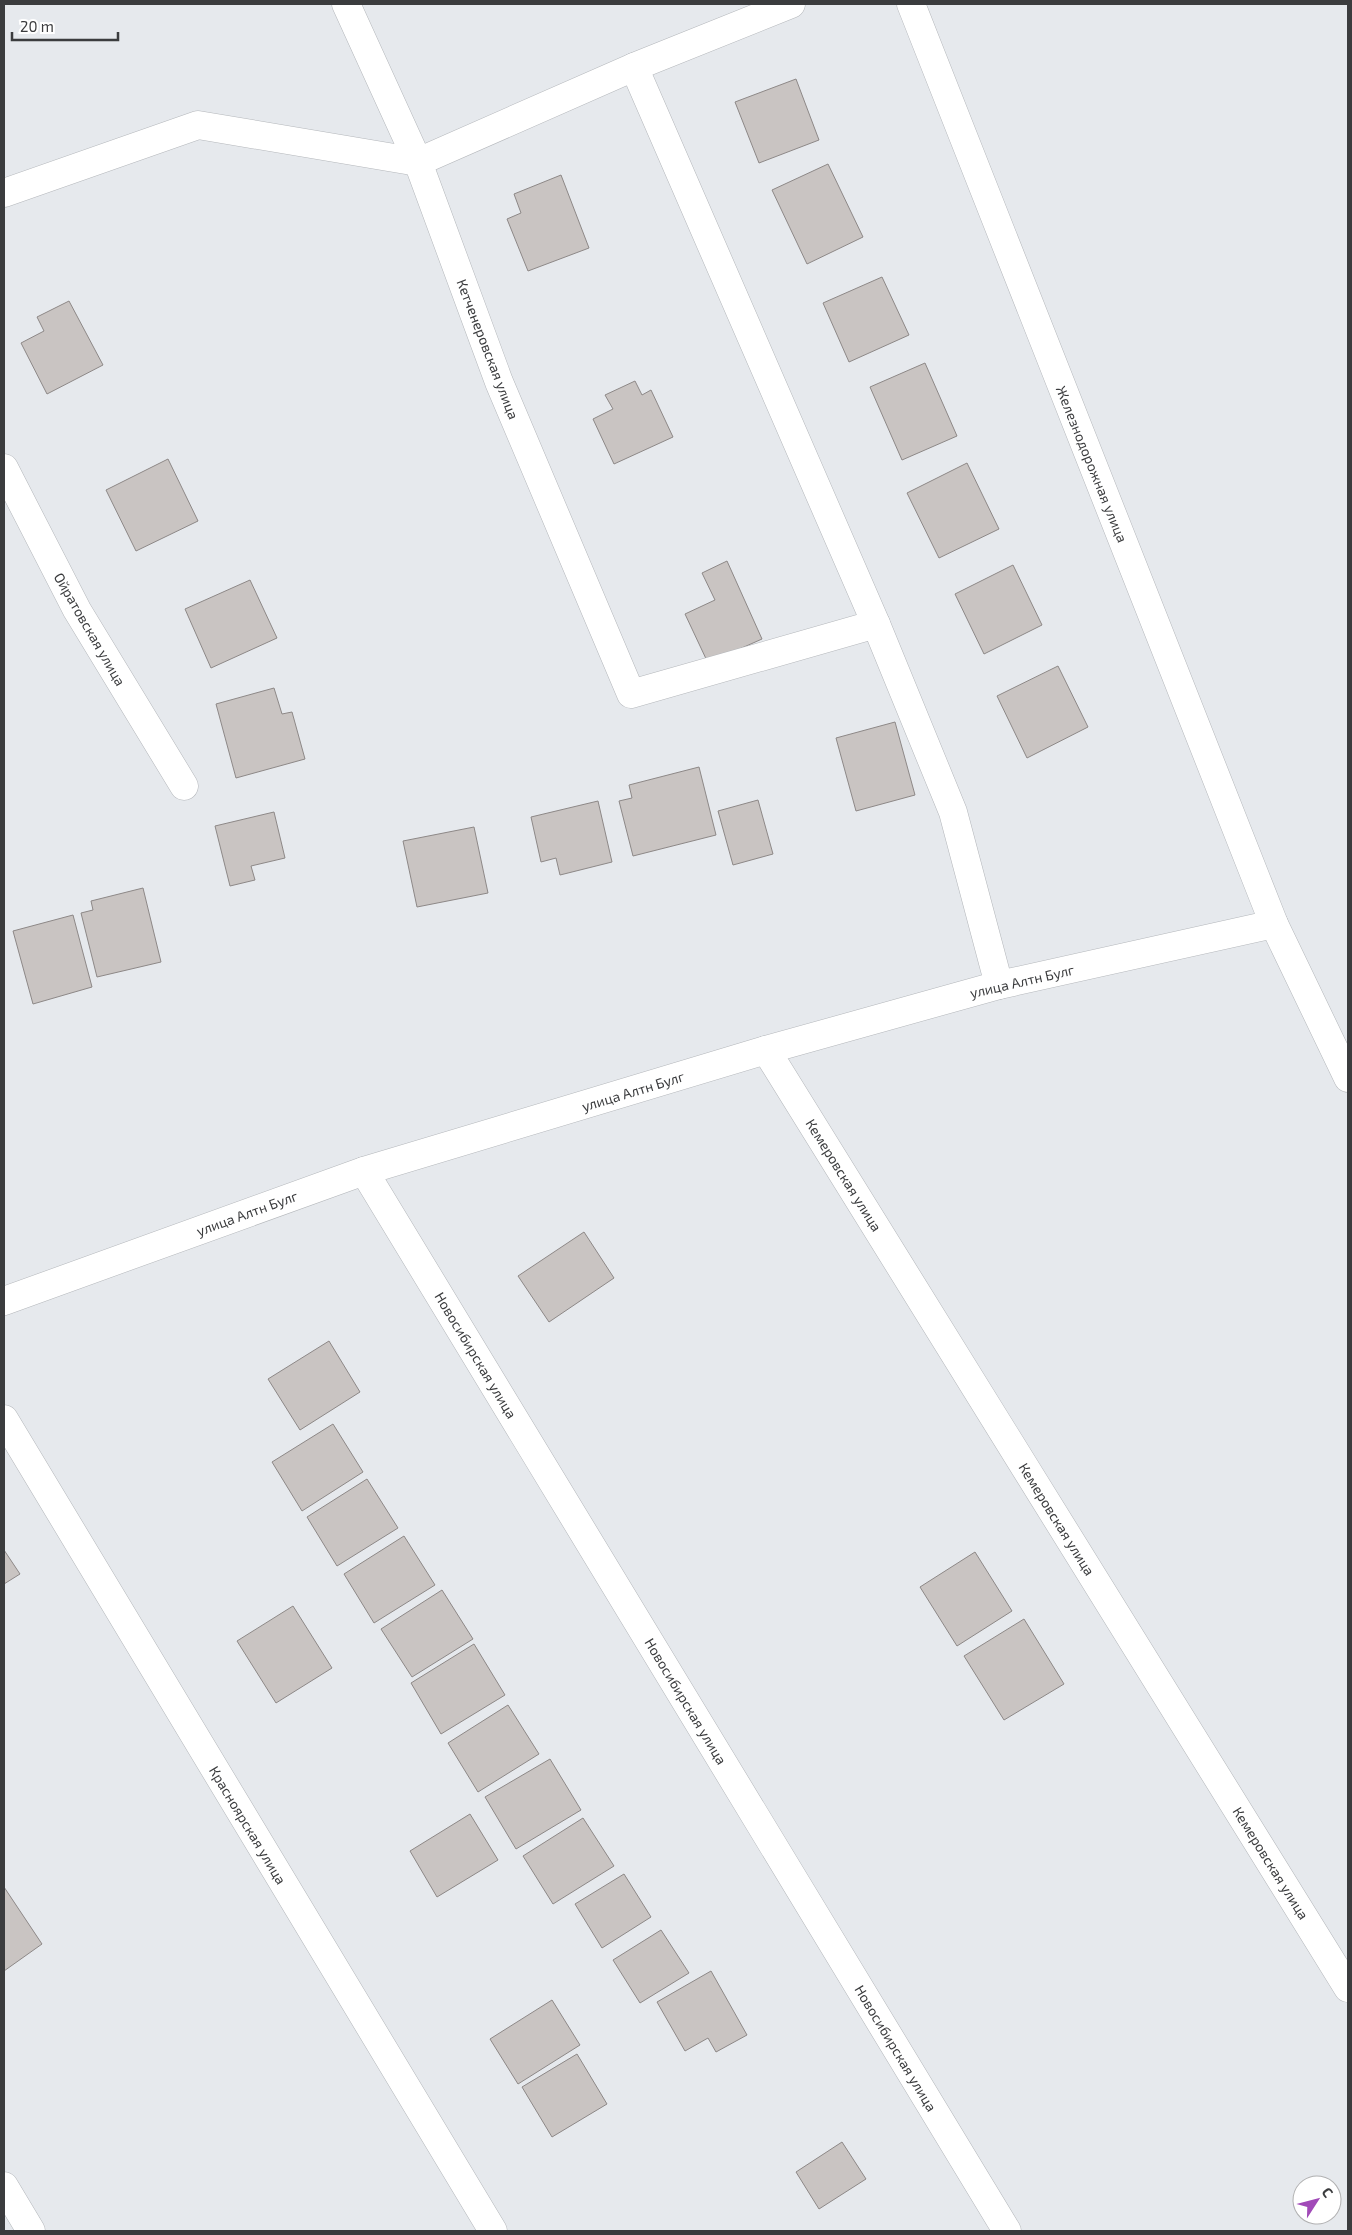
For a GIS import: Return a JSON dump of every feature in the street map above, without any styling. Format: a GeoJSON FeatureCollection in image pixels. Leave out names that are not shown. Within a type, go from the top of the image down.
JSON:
{"type":"FeatureCollection","features":[{"type":"Feature","properties":{"kind":"street","name":"Кетченеровская улица"},"geometry":{"type":"LineString","coordinates":[[346,4],[418,162],[499,382],[631,694],[876,624]]}},
{"type":"Feature","properties":{"kind":"street"},"geometry":{"type":"LineString","coordinates":[[4,193],[198,125],[418,162],[634,67],[791,4]]}},
{"type":"Feature","properties":{"kind":"street","name":"Железнодорожная улица"},"geometry":{"type":"LineString","coordinates":[[911,4],[1274,924],[1348,1078]]}},
{"type":"Feature","properties":{"kind":"street"},"geometry":{"type":"LineString","coordinates":[[634,67],[876,624],[953,812],[999,985]]}},
{"type":"Feature","properties":{"kind":"street","name":"Ойратовская улица"},"geometry":{"type":"LineString","coordinates":[[4,468],[77,610],[184,786]]}},
{"type":"Feature","properties":{"kind":"street","name":"улица Алтн Булг"},"geometry":{"type":"LineString","coordinates":[[4,1301],[364,1171],[766,1050],[999,985],[1274,924]]}},
{"type":"Feature","properties":{"kind":"street","name":"Кемеровская улица"},"geometry":{"type":"LineString","coordinates":[[766,1050],[1348,1988]]}},
{"type":"Feature","properties":{"kind":"street","name":"Новосибирская улица"},"geometry":{"type":"LineString","coordinates":[[364,1171],[1007,2231]]}},
{"type":"Feature","properties":{"kind":"street","name":"Красноярская улица"},"geometry":{"type":"LineString","coordinates":[[4,1419],[493,2231]]}},
{"type":"Feature","properties":{"kind":"street"},"geometry":{"type":"LineString","coordinates":[[4,2186],[31,2231]]}},
{"type":"Feature","properties":{"kind":"building"},"geometry":{"type":"Polygon","coordinates":[[[796,79],[819,140],[759,163],[735,102],[796,79]]]}},
{"type":"Feature","properties":{"kind":"building"},"geometry":{"type":"Polygon","coordinates":[[[828,164],[863,237],[807,264],[772,190],[828,164]]]}},
{"type":"Feature","properties":{"kind":"building"},"geometry":{"type":"Polygon","coordinates":[[[561,175],[589,248],[528,271],[507,219],[521,213],[514,194],[561,175]]]}},
{"type":"Feature","properties":{"kind":"building"},"geometry":{"type":"Polygon","coordinates":[[[882,277],[909,335],[849,362],[823,303],[882,277]]]}},
{"type":"Feature","properties":{"kind":"building"},"geometry":{"type":"Polygon","coordinates":[[[69,301],[103,365],[47,394],[21,343],[44,331],[37,317],[69,301]]]}},
{"type":"Feature","properties":{"kind":"building"},"geometry":{"type":"Polygon","coordinates":[[[925,363],[957,436],[902,460],[870,387],[925,363]]]}},
{"type":"Feature","properties":{"kind":"building"},"geometry":{"type":"Polygon","coordinates":[[[635,381],[642,395],[651,390],[673,437],[614,464],[593,419],[613,409],[605,395],[635,381]]]}},
{"type":"Feature","properties":{"kind":"building"},"geometry":{"type":"Polygon","coordinates":[[[168,459],[198,521],[136,551],[106,490],[168,459]]]}},
{"type":"Feature","properties":{"kind":"building"},"geometry":{"type":"Polygon","coordinates":[[[967,463],[999,529],[939,558],[907,493],[967,463]]]}},
{"type":"Feature","properties":{"kind":"building"},"geometry":{"type":"Polygon","coordinates":[[[727,561],[762,639],[708,663],[685,614],[715,600],[702,573],[727,561]]]}},
{"type":"Feature","properties":{"kind":"building"},"geometry":{"type":"Polygon","coordinates":[[[1013,565],[1042,625],[984,654],[955,594],[1013,565]]]}},
{"type":"Feature","properties":{"kind":"building"},"geometry":{"type":"Polygon","coordinates":[[[250,580],[277,638],[211,668],[185,609],[250,580]]]}},
{"type":"Feature","properties":{"kind":"building"},"geometry":{"type":"Polygon","coordinates":[[[1058,666],[1088,727],[1027,758],[997,696],[1058,666]]]}},
{"type":"Feature","properties":{"kind":"building"},"geometry":{"type":"Polygon","coordinates":[[[274,688],[282,714],[292,712],[305,759],[236,778],[216,704],[274,688]]]}},
{"type":"Feature","properties":{"kind":"building"},"geometry":{"type":"Polygon","coordinates":[[[895,722],[915,795],[856,811],[836,738],[895,722]]]}},
{"type":"Feature","properties":{"kind":"building"},"geometry":{"type":"Polygon","coordinates":[[[699,767],[716,835],[633,856],[619,801],[632,798],[629,785],[699,767]]]}},
{"type":"Feature","properties":{"kind":"building"},"geometry":{"type":"Polygon","coordinates":[[[758,800],[773,854],[733,865],[718,811],[758,800]]]}},
{"type":"Feature","properties":{"kind":"building"},"geometry":{"type":"Polygon","coordinates":[[[598,801],[612,862],[560,875],[556,858],[541,862],[531,817],[598,801]]]}},
{"type":"Feature","properties":{"kind":"building"},"geometry":{"type":"Polygon","coordinates":[[[274,812],[285,858],[251,866],[255,880],[230,886],[215,826],[274,812]]]}},
{"type":"Feature","properties":{"kind":"building"},"geometry":{"type":"Polygon","coordinates":[[[474,827],[488,893],[417,907],[403,841],[474,827]]]}},
{"type":"Feature","properties":{"kind":"building"},"geometry":{"type":"Polygon","coordinates":[[[143,888],[161,962],[97,977],[81,913],[93,910],[91,901],[143,888]]]}},
{"type":"Feature","properties":{"kind":"building"},"geometry":{"type":"Polygon","coordinates":[[[73,915],[92,987],[33,1004],[13,931],[73,915]]]}},
{"type":"Feature","properties":{"kind":"building"},"geometry":{"type":"Polygon","coordinates":[[[584,1232],[614,1278],[549,1322],[518,1276],[584,1232]]]}},
{"type":"Feature","properties":{"kind":"building"},"geometry":{"type":"Polygon","coordinates":[[[329,1341],[360,1392],[300,1430],[268,1379],[329,1341]]]}},
{"type":"Feature","properties":{"kind":"building"},"geometry":{"type":"Polygon","coordinates":[[[333,1424],[363,1472],[302,1511],[272,1462],[333,1424]]]}},
{"type":"Feature","properties":{"kind":"building"},"geometry":{"type":"Polygon","coordinates":[[[367,1479],[398,1528],[337,1566],[307,1517],[367,1479]]]}},
{"type":"Feature","properties":{"kind":"building"},"geometry":{"type":"Polygon","coordinates":[[[404,1536],[435,1585],[374,1623],[344,1574],[404,1536]]]}},
{"type":"Feature","properties":{"kind":"building"},"geometry":{"type":"Polygon","coordinates":[[[4,1550],[20,1574],[4,1584],[4,1550]]]}},
{"type":"Feature","properties":{"kind":"building"},"geometry":{"type":"Polygon","coordinates":[[[975,1552],[1012,1611],[957,1646],[920,1587],[975,1552]]]}},
{"type":"Feature","properties":{"kind":"building"},"geometry":{"type":"Polygon","coordinates":[[[442,1590],[473,1639],[412,1677],[381,1629],[442,1590]]]}},
{"type":"Feature","properties":{"kind":"building"},"geometry":{"type":"Polygon","coordinates":[[[293,1606],[332,1668],[276,1703],[237,1641],[293,1606]]]}},
{"type":"Feature","properties":{"kind":"building"},"geometry":{"type":"Polygon","coordinates":[[[1024,1619],[1064,1684],[1004,1720],[964,1656],[1024,1619]]]}},
{"type":"Feature","properties":{"kind":"building"},"geometry":{"type":"Polygon","coordinates":[[[474,1644],[505,1695],[441,1734],[411,1683],[474,1644]]]}},
{"type":"Feature","properties":{"kind":"building"},"geometry":{"type":"Polygon","coordinates":[[[508,1705],[539,1754],[478,1792],[448,1743],[508,1705]]]}},
{"type":"Feature","properties":{"kind":"building"},"geometry":{"type":"Polygon","coordinates":[[[550,1759],[581,1810],[516,1849],[485,1797],[550,1759]]]}},
{"type":"Feature","properties":{"kind":"building"},"geometry":{"type":"Polygon","coordinates":[[[470,1814],[498,1860],[437,1897],[410,1851],[470,1814]]]}},
{"type":"Feature","properties":{"kind":"building"},"geometry":{"type":"Polygon","coordinates":[[[583,1818],[614,1866],[553,1904],[523,1856],[583,1818]]]}},
{"type":"Feature","properties":{"kind":"building"},"geometry":{"type":"Polygon","coordinates":[[[624,1874],[651,1917],[602,1948],[575,1904],[624,1874]]]}},
{"type":"Feature","properties":{"kind":"building"},"geometry":{"type":"Polygon","coordinates":[[[4,1887],[42,1944],[4,1971],[4,1887]]]}},
{"type":"Feature","properties":{"kind":"building"},"geometry":{"type":"Polygon","coordinates":[[[661,1930],[689,1973],[640,2003],[613,1960],[661,1930]]]}},
{"type":"Feature","properties":{"kind":"building"},"geometry":{"type":"Polygon","coordinates":[[[711,1971],[747,2035],[716,2052],[708,2038],[685,2051],[657,2002],[711,1971]]]}},
{"type":"Feature","properties":{"kind":"building"},"geometry":{"type":"Polygon","coordinates":[[[552,2000],[580,2045],[518,2084],[490,2039],[552,2000]]]}},
{"type":"Feature","properties":{"kind":"building"},"geometry":{"type":"Polygon","coordinates":[[[577,2054],[607,2104],[552,2137],[522,2087],[577,2054]]]}},
{"type":"Feature","properties":{"kind":"building"},"geometry":{"type":"Polygon","coordinates":[[[842,2142],[866,2179],[819,2209],[796,2172],[842,2142]]]}}]}
